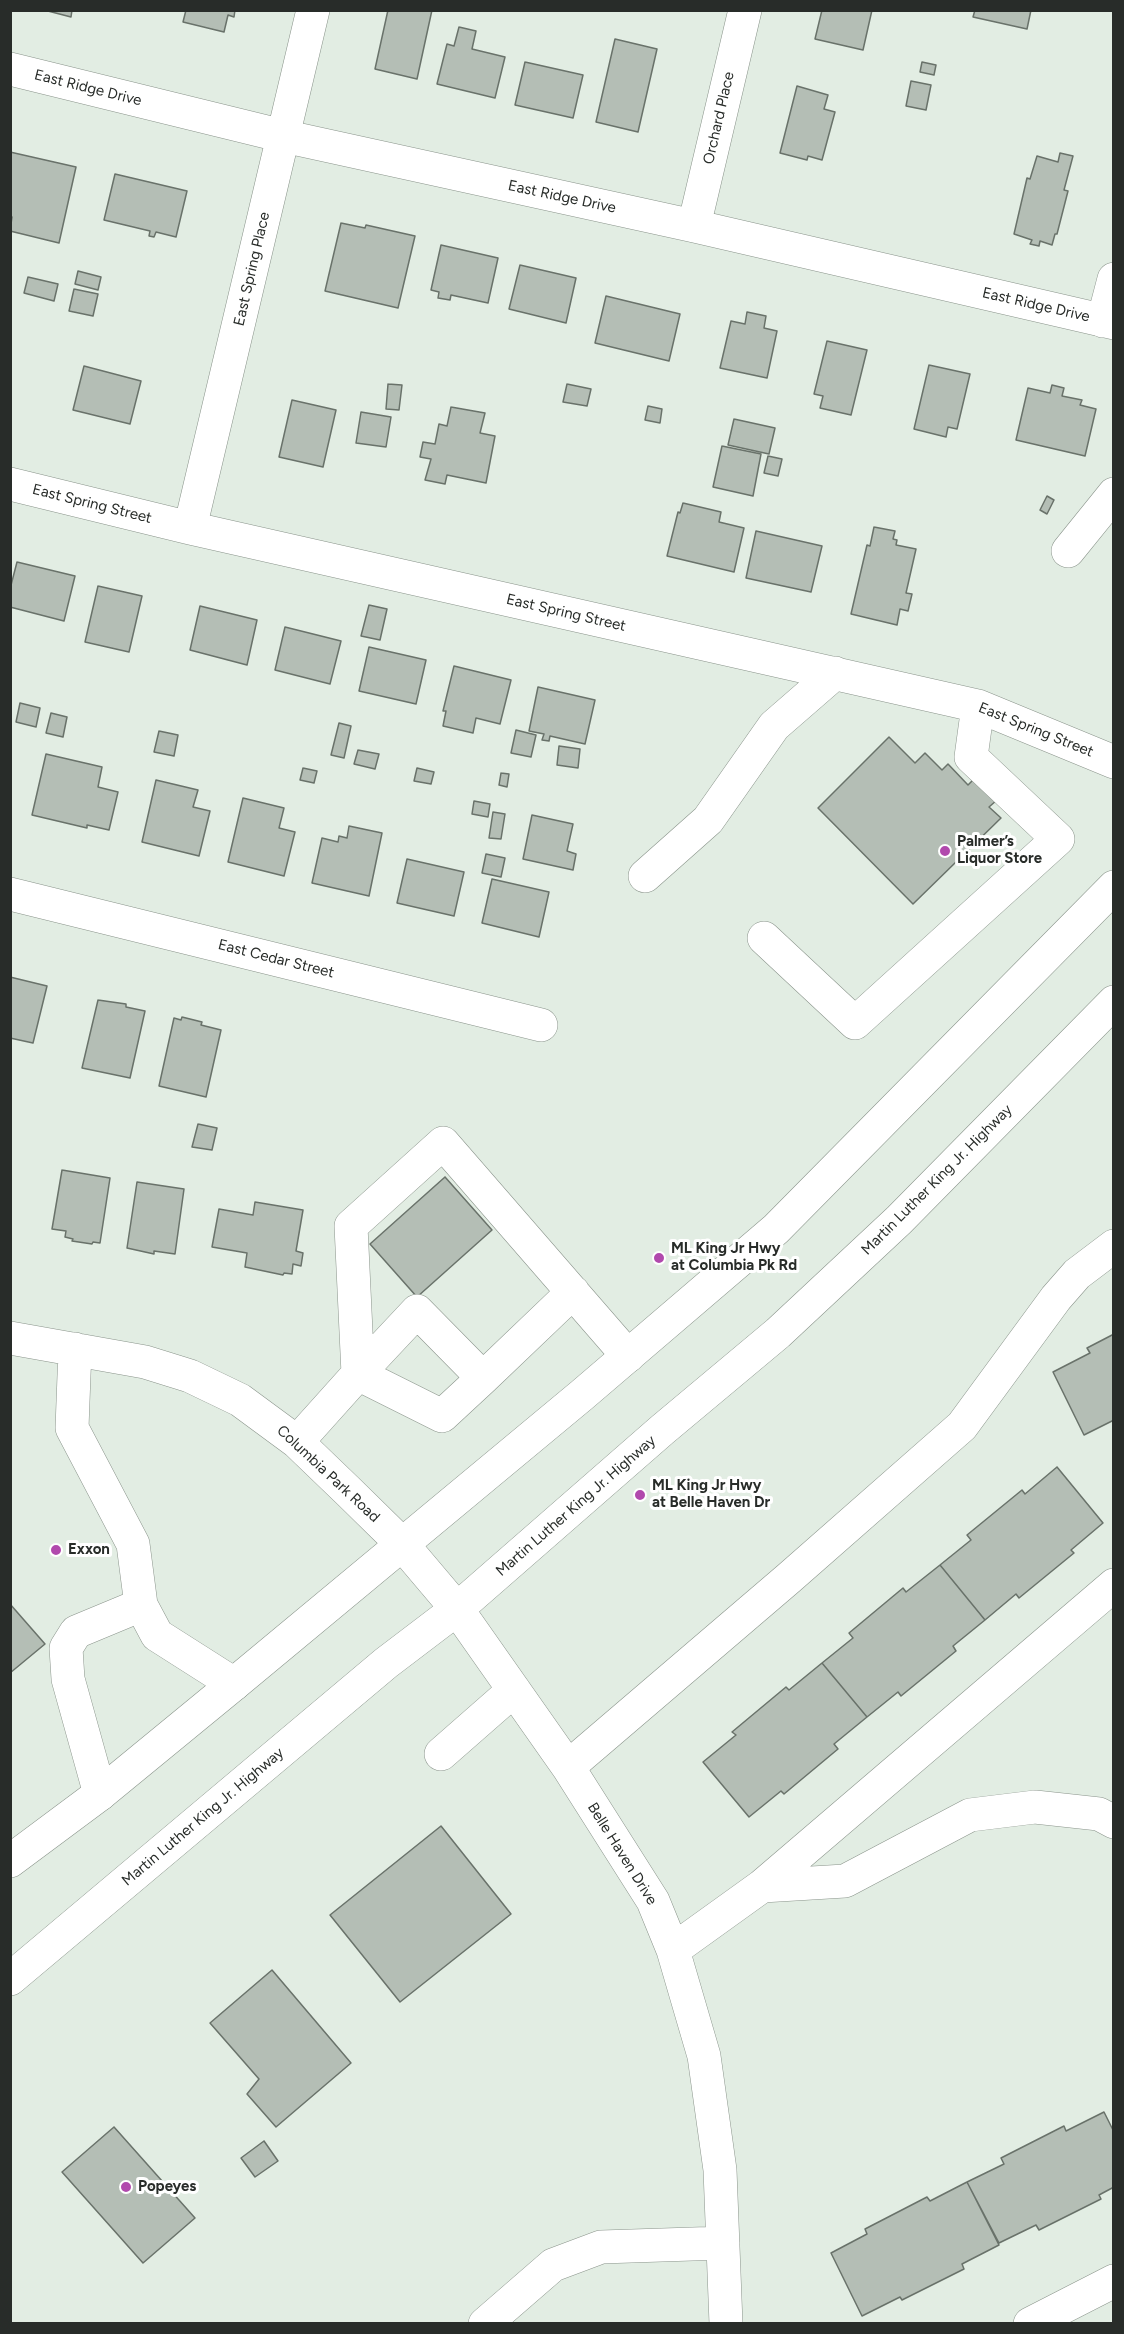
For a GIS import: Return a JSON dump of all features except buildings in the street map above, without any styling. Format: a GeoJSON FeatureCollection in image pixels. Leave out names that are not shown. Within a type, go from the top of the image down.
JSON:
{"type":"FeatureCollection","features":[{"type":"Feature","properties":{"kind":"street","name":"East Spring Place"},"geometry":{"type":"LineString","coordinates":[[190,528],[313,10]]}},
{"type":"Feature","properties":{"kind":"street","name":"Orchard Place"},"geometry":{"type":"LineString","coordinates":[[694,225],[745,10]]}},
{"type":"Feature","properties":{"kind":"street","name":"East Ridge Drive"},"geometry":{"type":"LineString","coordinates":[[10,69],[283,136],[694,225],[1108,322]]}},
{"type":"Feature","properties":{"kind":"street"},"geometry":{"type":"LineString","coordinates":[[1108,322],[1113,279]]}},
{"type":"Feature","properties":{"kind":"street","name":"East Spring Street"},"geometry":{"type":"LineString","coordinates":[[10,484],[190,528],[978,706],[1113,762]]}},
{"type":"Feature","properties":{"kind":"street"},"geometry":{"type":"LineString","coordinates":[[1068,551],[1113,494]]}},
{"type":"Feature","properties":{"kind":"street"},"geometry":{"type":"LineString","coordinates":[[645,876],[708,820],[774,726],[835,673]]}},
{"type":"Feature","properties":{"kind":"street"},"geometry":{"type":"LineString","coordinates":[[764,938],[855,1023],[1058,839],[972,757],[978,706]]}},
{"type":"Feature","properties":{"kind":"street"},"geometry":{"type":"LineString","coordinates":[[10,1861],[100,1794],[234,1684],[628,1356],[776,1229],[1113,887]]}},
{"type":"Feature","properties":{"kind":"street","name":"East Cedar Street"},"geometry":{"type":"LineString","coordinates":[[10,894],[541,1025]]}},
{"type":"Feature","properties":{"kind":"street","name":"Martin Luther King Jr. Highway"},"geometry":{"type":"LineString","coordinates":[[10,1979],[392,1659],[457,1610],[662,1430],[778,1333],[899,1220],[1113,1002]]}},
{"type":"Feature","properties":{"kind":"street"},"geometry":{"type":"LineString","coordinates":[[358,1374],[351,1226],[443,1143],[628,1356]]}},
{"type":"Feature","properties":{"kind":"street"},"geometry":{"type":"LineString","coordinates":[[568,1767],[962,1426],[1056,1298],[1077,1274],[1113,1246]]}},
{"type":"Feature","properties":{"kind":"street"},"geometry":{"type":"LineString","coordinates":[[358,1374],[442,1416],[573,1292]]}},
{"type":"Feature","properties":{"kind":"street"},"geometry":{"type":"LineString","coordinates":[[297,1442],[417,1311],[483,1378]]}},
{"type":"Feature","properties":{"kind":"street","name":"Columbia Park Road"},"geometry":{"type":"LineString","coordinates":[[10,1338],[145,1362],[190,1376],[240,1400],[297,1442],[402,1544]]}},
{"type":"Feature","properties":{"kind":"street"},"geometry":{"type":"LineString","coordinates":[[75,1349],[72,1428],[133,1544],[141,1605],[157,1635],[234,1684]]}},
{"type":"Feature","properties":{"kind":"street","name":"Belle Haven Drive"},"geometry":{"type":"LineString","coordinates":[[402,1544],[457,1610],[514,1690],[568,1767],[653,1901],[673,1950],[704,2056],[720,2170],[726,2324]]}},
{"type":"Feature","properties":{"kind":"street"},"geometry":{"type":"LineString","coordinates":[[673,1950],[762,1887],[1113,1585]]}},
{"type":"Feature","properties":{"kind":"street"},"geometry":{"type":"LineString","coordinates":[[100,1794],[68,1679],[66,1648],[76,1632],[141,1605]]}},
{"type":"Feature","properties":{"kind":"street"},"geometry":{"type":"LineString","coordinates":[[441,1754],[514,1690]]}},
{"type":"Feature","properties":{"kind":"street"},"geometry":{"type":"LineString","coordinates":[[762,1887],[845,1881],[970,1815],[1035,1807],[1099,1814],[1113,1822]]}},
{"type":"Feature","properties":{"kind":"street"},"geometry":{"type":"LineString","coordinates":[[485,2324],[553,2265],[601,2247],[723,2243]]}},
{"type":"Feature","properties":{"kind":"street"},"geometry":{"type":"LineString","coordinates":[[1030,2324],[1113,2281]]}},
{"type":"Feature","properties":{"kind":"place","name":"Palmer’s Liquor Store"},"geometry":{"type":"Point","coordinates":[945,851]}},
{"type":"Feature","properties":{"kind":"place","name":"ML King Jr Hwy at Columbia Pk Rd"},"geometry":{"type":"Point","coordinates":[659,1258]}},
{"type":"Feature","properties":{"kind":"place","name":"ML King Jr Hwy at Belle Haven Dr"},"geometry":{"type":"Point","coordinates":[640,1495]}},
{"type":"Feature","properties":{"kind":"place","name":"Exxon"},"geometry":{"type":"Point","coordinates":[56,1550]}},
{"type":"Feature","properties":{"kind":"place","name":"Popeyes"},"geometry":{"type":"Point","coordinates":[126,2187]}}]}
